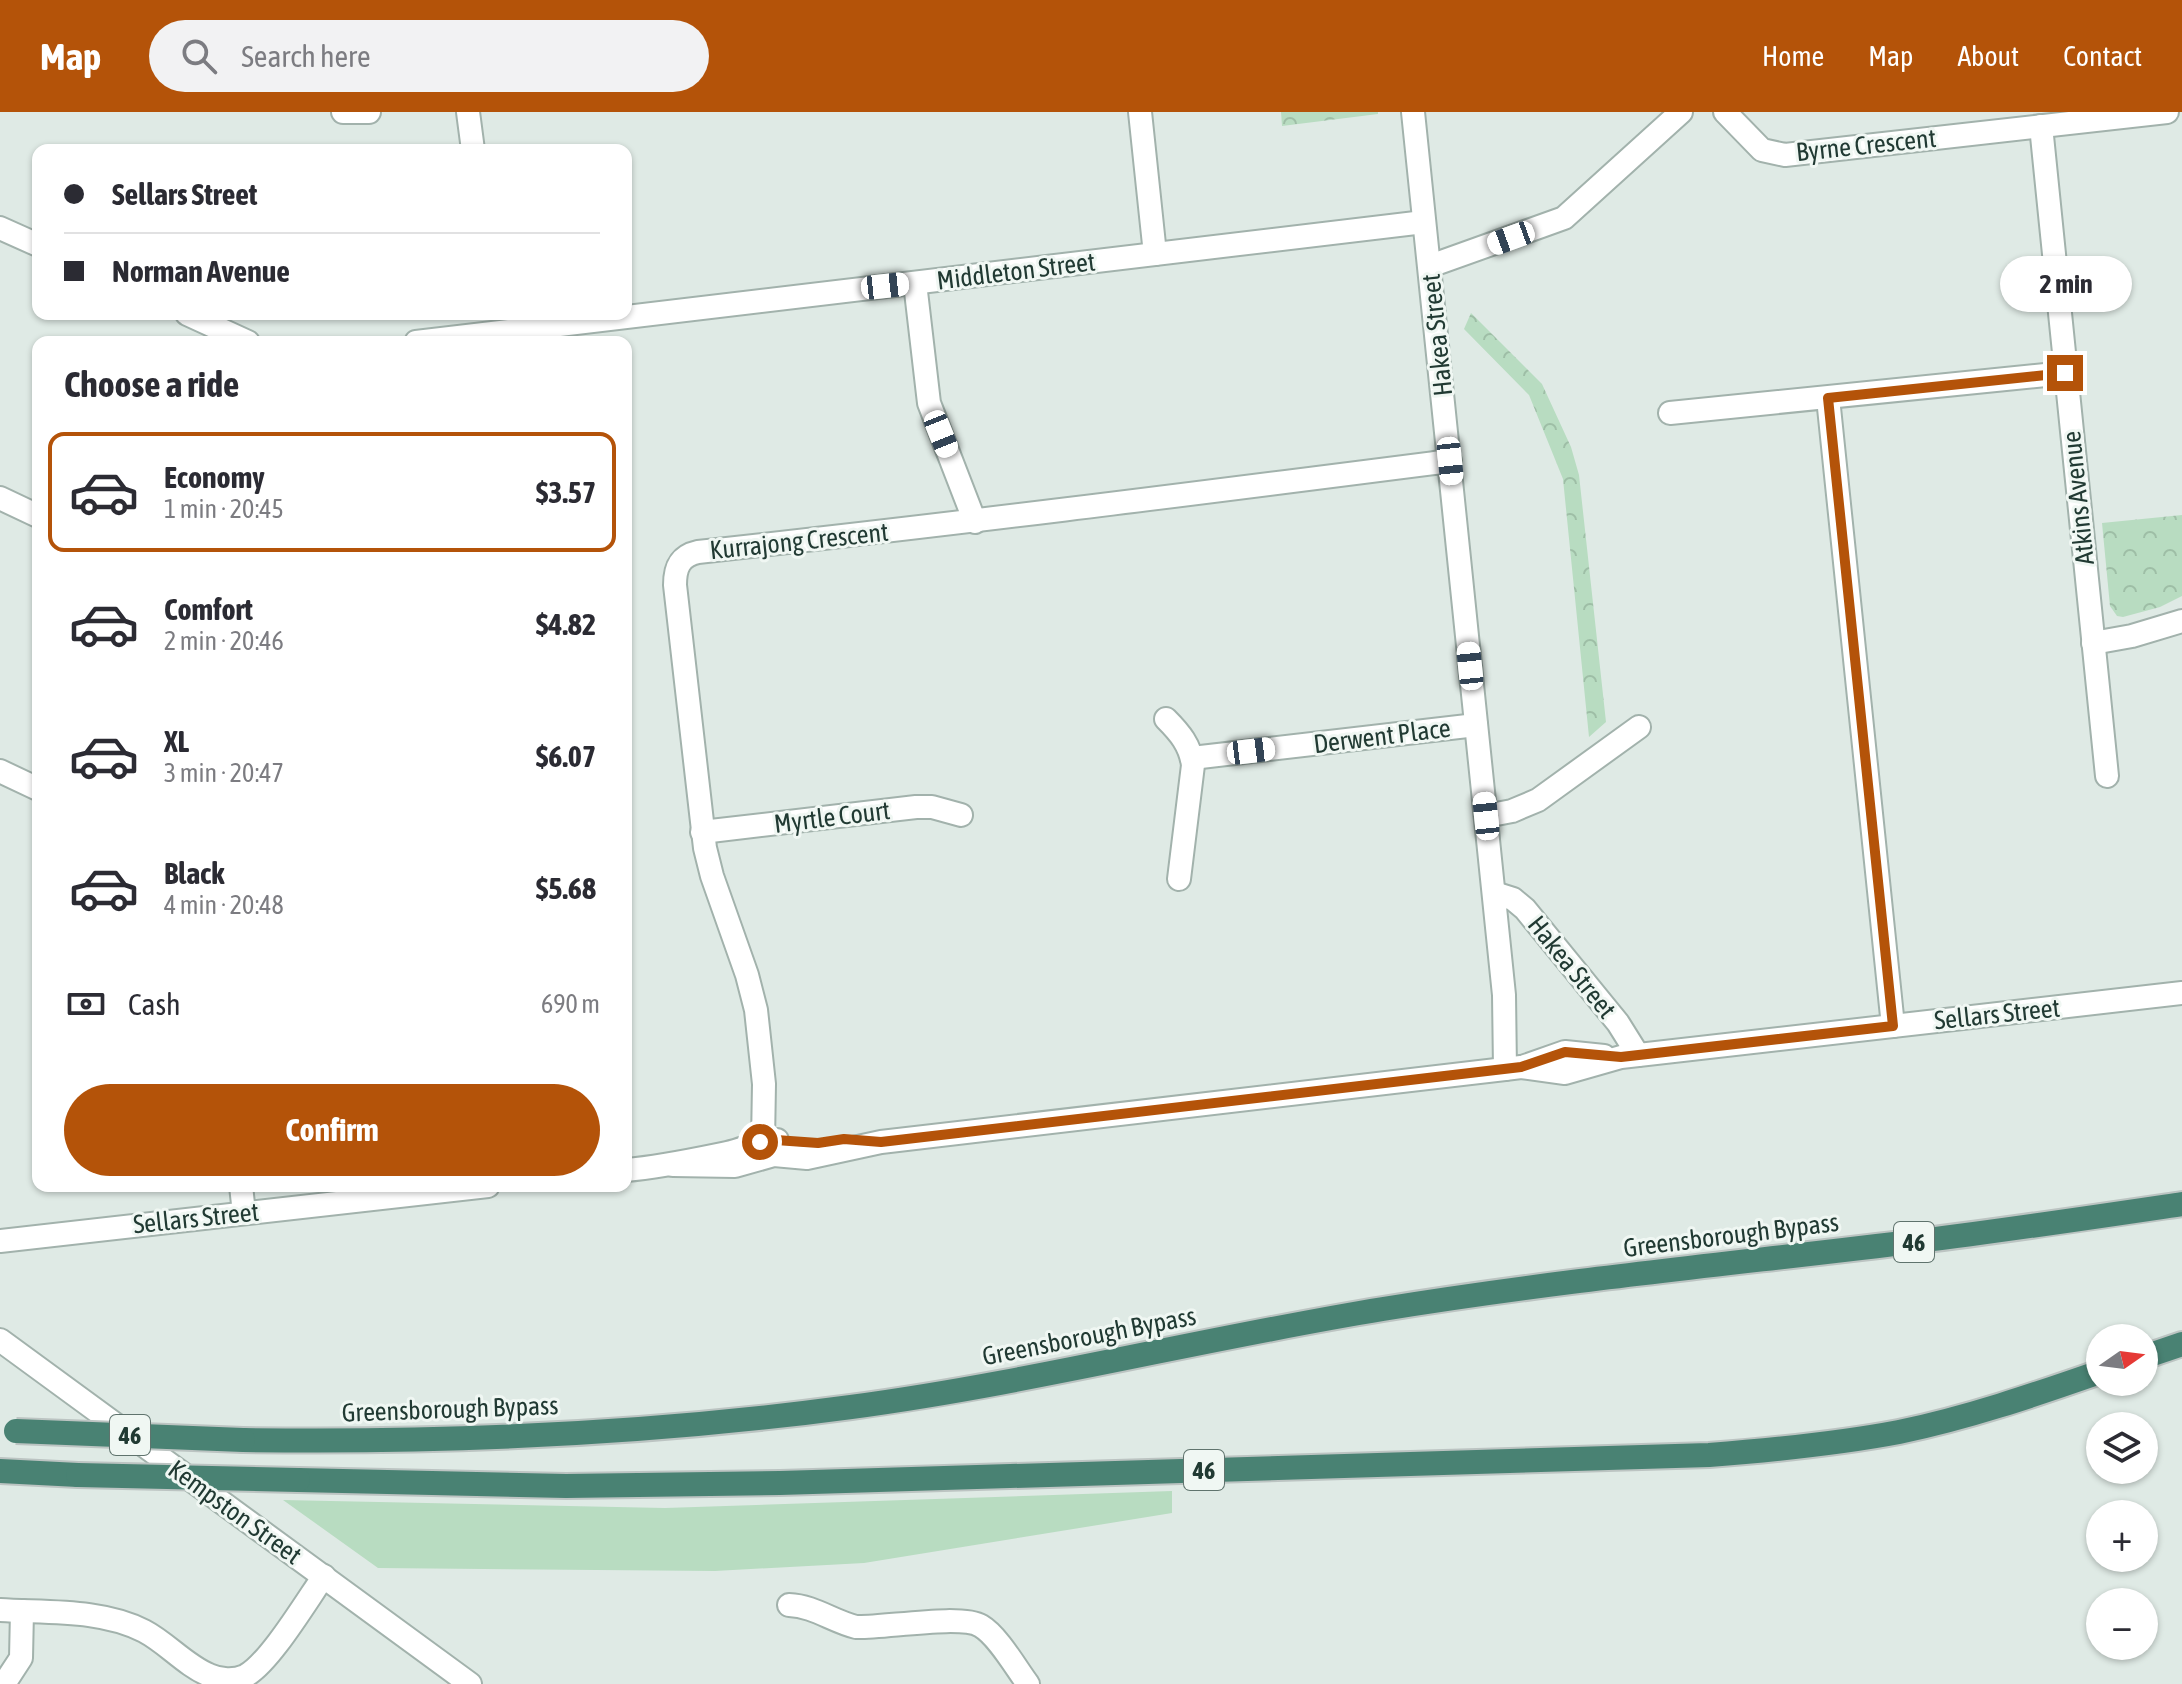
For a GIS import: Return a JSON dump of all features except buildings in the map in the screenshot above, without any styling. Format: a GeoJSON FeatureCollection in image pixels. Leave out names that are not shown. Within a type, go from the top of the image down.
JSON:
{"type":"FeatureCollection","features":[{"type":"Feature","properties":{"kind":"highway","name":"Greensborough Bypass"},"geometry":{"type":"LineString","coordinates":[[8,1430],[367,1442],[495,1438],[781,1415],[962,1390],[1382,1309],[1645,1272],[1916,1241],[2182,1204]]}},
{"type":"Feature","properties":{"kind":"highway"},"geometry":{"type":"LineString","coordinates":[[2158,1352],[2182,1344]]}},
{"type":"Feature","properties":{"kind":"highway","name":"46"},"geometry":{"type":"LineString","coordinates":[[0,1471],[552,1486],[780,1483],[1709,1455],[1808,1447],[1901,1431],[1995,1407],[2086,1377]]}},
{"type":"Feature","properties":{"kind":"street"},"geometry":{"type":"LineString","coordinates":[[343,112],[369,112]]}},
{"type":"Feature","properties":{"kind":"street"},"geometry":{"type":"LineString","coordinates":[[468,112],[472,144]]}},
{"type":"Feature","properties":{"kind":"street"},"geometry":{"type":"LineString","coordinates":[[1140,112],[1155,254]]}},
{"type":"Feature","properties":{"kind":"street","name":"Hakea Street"},"geometry":{"type":"LineString","coordinates":[[1413,112],[1513,1068]]}},
{"type":"Feature","properties":{"kind":"street"},"geometry":{"type":"LineString","coordinates":[[1430,266],[1564,218],[1681,112]]}},
{"type":"Feature","properties":{"kind":"street","name":"Byrne Crescent"},"geometry":{"type":"LineString","coordinates":[[1725,112],[1762,150],[1785,155],[2167,112]]}},
{"type":"Feature","properties":{"kind":"street","name":"Atkins Avenue"},"geometry":{"type":"LineString","coordinates":[[2041,126],[2107,776]]}},
{"type":"Feature","properties":{"kind":"street","name":"Middleton Street"},"geometry":{"type":"LineString","coordinates":[[632,310],[915,283],[1424,222]]}},
{"type":"Feature","properties":{"kind":"street"},"geometry":{"type":"LineString","coordinates":[[0,228],[32,242]]}},
{"type":"Feature","properties":{"kind":"street"},"geometry":{"type":"LineString","coordinates":[[915,283],[929,403],[975,522]]}},
{"type":"Feature","properties":{"kind":"street"},"geometry":{"type":"LineString","coordinates":[[200,320],[235,336]]}},
{"type":"Feature","properties":{"kind":"street","name":"Middleton Street"},"geometry":{"type":"LineString","coordinates":[[440,336],[492,323],[524,320]]}},
{"type":"Feature","properties":{"kind":"street"},"geometry":{"type":"LineString","coordinates":[[1670,413],[2065,373]]}},
{"type":"Feature","properties":{"kind":"street"},"geometry":{"type":"LineString","coordinates":[[1828,398],[1893,1026]]}},
{"type":"Feature","properties":{"kind":"street","name":"Kurrajong Crescent"},"geometry":{"type":"LineString","coordinates":[[771,1145],[753,994],[712,876],[702,832],[675,585],[676,570],[682,558],[698,552],[975,522],[1244,485],[1450,461]]}},
{"type":"Feature","properties":{"kind":"street"},"geometry":{"type":"LineString","coordinates":[[0,498],[32,513]]}},
{"type":"Feature","properties":{"kind":"street"},"geometry":{"type":"LineString","coordinates":[[2093,643],[2132,636],[2182,621]]}},
{"type":"Feature","properties":{"kind":"street"},"geometry":{"type":"LineString","coordinates":[[1166,719],[1184,738],[1192,758],[1179,879]]}},
{"type":"Feature","properties":{"kind":"street","name":"Derwent Place"},"geometry":{"type":"LineString","coordinates":[[1192,758],[1476,725]]}},
{"type":"Feature","properties":{"kind":"street"},"geometry":{"type":"LineString","coordinates":[[1486,816],[1512,811],[1538,800],[1639,727]]}},
{"type":"Feature","properties":{"kind":"street"},"geometry":{"type":"LineString","coordinates":[[0,771],[32,786]]}},
{"type":"Feature","properties":{"kind":"street","name":"Myrtle Court"},"geometry":{"type":"LineString","coordinates":[[702,832],[916,807],[932,807],[961,815]]}},
{"type":"Feature","properties":{"kind":"street","name":"Hakea Street"},"geometry":{"type":"LineString","coordinates":[[1494,893],[1513,899],[1525,909],[1618,1023],[1630,1056]]}},
{"type":"Feature","properties":{"kind":"street","name":"Sellars Street"},"geometry":{"type":"LineString","coordinates":[[632,1169],[673,1165],[735,1166],[771,1145],[807,1158],[881,1142],[1513,1068],[1565,1073],[1630,1056],[2182,993]]}},
{"type":"Feature","properties":{"kind":"street"},"geometry":{"type":"LineString","coordinates":[[242,1192],[244,1213]]}},
{"type":"Feature","properties":{"kind":"street","name":"Sellars Street"},"geometry":{"type":"LineString","coordinates":[[0,1241],[431,1192]]}},
{"type":"Feature","properties":{"kind":"street","name":"Kempston Street"},"geometry":{"type":"LineString","coordinates":[[0,1340],[470,1684]]}},
{"type":"Feature","properties":{"kind":"street"},"geometry":{"type":"LineString","coordinates":[[4,1684],[21,1658],[11,1611],[86,1615],[125,1623],[160,1641],[209,1675],[235,1681],[262,1663],[324,1576]]}},
{"type":"Feature","properties":{"kind":"street"},"geometry":{"type":"LineString","coordinates":[[789,1605],[814,1609],[856,1627],[952,1622],[978,1624],[993,1637],[1028,1684]]}},
{"type":"Feature","properties":{"kind":"green space"},"geometry":{"type":"Polygon","coordinates":[[[1281,112],[1378,112],[1378,114],[1282,126],[1281,112]]]}},
{"type":"Feature","properties":{"kind":"green space"},"geometry":{"type":"Polygon","coordinates":[[[1471,313],[1542,384],[1571,447],[1579,475],[1606,722],[1589,737],[1563,479],[1529,395],[1464,329],[1471,313]]]}},
{"type":"Feature","properties":{"kind":"green space"},"geometry":{"type":"Polygon","coordinates":[[[2182,515],[2182,596],[2160,607],[2117,616],[2110,606],[2102,523],[2182,515]]]}},
{"type":"Feature","properties":{"kind":"green space"},"geometry":{"type":"Polygon","coordinates":[[[1172,1491],[1172,1513],[864,1563],[715,1571],[378,1568],[283,1500],[665,1508],[1172,1491]]]}},
{"type":"Feature","properties":{"kind":"route"},"geometry":{"type":"LineString","coordinates":[[760,1142],[818,1143],[844,1139],[881,1142],[1521,1067],[1556,1053],[1621,1057],[1893,1026],[1828,398],[2065,373]]}}]}
